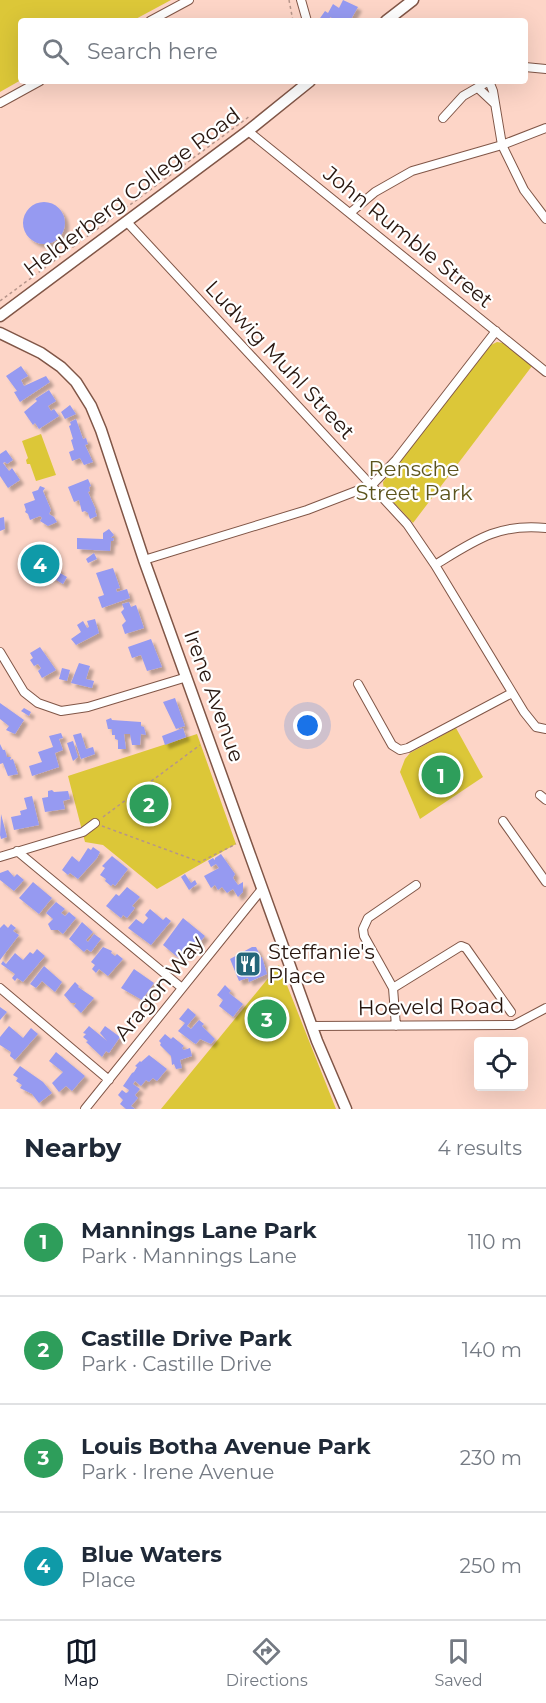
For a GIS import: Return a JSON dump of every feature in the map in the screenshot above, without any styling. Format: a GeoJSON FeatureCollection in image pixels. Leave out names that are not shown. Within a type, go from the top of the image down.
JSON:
{"type":"FeatureCollection","features":[{"type":"Feature","properties":{"kind":"street"},"geometry":{"type":"LineString","coordinates":[[156,18],[189,0]]}},
{"type":"Feature","properties":{"kind":"street"},"geometry":{"type":"LineString","coordinates":[[301,0],[306,18]]}},
{"type":"Feature","properties":{"kind":"street"},"geometry":{"type":"LineString","coordinates":[[390,18],[413,0]]}},
{"type":"Feature","properties":{"kind":"street"},"geometry":{"type":"LineString","coordinates":[[528,67],[546,69]]}},
{"type":"Feature","properties":{"kind":"street"},"geometry":{"type":"LineString","coordinates":[[0,103],[35,84]]}},
{"type":"Feature","properties":{"kind":"street","name":"Helderberg College Road"},"geometry":{"type":"LineString","coordinates":[[287,99],[297,84]]}},
{"type":"Feature","properties":{"kind":"street","name":"Helderberg College Road"},"geometry":{"type":"LineString","coordinates":[[0,316],[248,131],[306,84]]}},
{"type":"Feature","properties":{"kind":"street"},"geometry":{"type":"LineString","coordinates":[[443,118],[469,91],[484,84]]}},
{"type":"Feature","properties":{"kind":"street"},"geometry":{"type":"LineString","coordinates":[[490,84],[502,145],[524,190],[546,219]]}},
{"type":"Feature","properties":{"kind":"street"},"geometry":{"type":"LineString","coordinates":[[478,88],[494,102]]}},
{"type":"Feature","properties":{"kind":"street"},"geometry":{"type":"LineString","coordinates":[[350,213],[387,184],[412,171],[502,145],[546,128]]}},
{"type":"Feature","properties":{"kind":"street","name":"John Rumble Street"},"geometry":{"type":"LineString","coordinates":[[248,131],[546,372]]}},
{"type":"Feature","properties":{"kind":"street","name":"Ludwig Muhl Street"},"geometry":{"type":"LineString","coordinates":[[127,222],[407,524],[435,565],[533,724],[539,729],[546,729]]}},
{"type":"Feature","properties":{"kind":"street"},"geometry":{"type":"LineString","coordinates":[[144,560],[307,510],[372,485],[396,460],[496,331]]}},
{"type":"Feature","properties":{"kind":"street","name":"Irene Avenue"},"geometry":{"type":"LineString","coordinates":[[0,333],[51,359],[76,382],[101,430],[144,560],[311,1026],[346,1109]]}},
{"type":"Feature","properties":{"kind":"street"},"geometry":{"type":"LineString","coordinates":[[435,565],[488,533],[516,526],[546,528]]}},
{"type":"Feature","properties":{"kind":"street"},"geometry":{"type":"LineString","coordinates":[[0,651],[24,692],[38,703],[60,711],[88,707],[187,677]]}},
{"type":"Feature","properties":{"kind":"street"},"geometry":{"type":"LineString","coordinates":[[358,684],[392,745],[400,750],[408,748],[512,693]]}},
{"type":"Feature","properties":{"kind":"street"},"geometry":{"type":"LineString","coordinates":[[503,821],[546,882]]}},
{"type":"Feature","properties":{"kind":"street"},"geometry":{"type":"LineString","coordinates":[[0,857],[83,832],[95,824]]}},
{"type":"Feature","properties":{"kind":"street"},"geometry":{"type":"LineString","coordinates":[[17,851],[182,988]]}},
{"type":"Feature","properties":{"kind":"street"},"geometry":{"type":"LineString","coordinates":[[396,1026],[393,988],[364,936],[363,929],[368,918],[416,885]]}},
{"type":"Feature","properties":{"kind":"street","name":"Aragon Way"},"geometry":{"type":"LineString","coordinates":[[85,1109],[262,889]]}},
{"type":"Feature","properties":{"kind":"street"},"geometry":{"type":"LineString","coordinates":[[393,988],[461,946],[466,948],[511,1012]]}},
{"type":"Feature","properties":{"kind":"street"},"geometry":{"type":"LineString","coordinates":[[0,988],[109,1080]]}},
{"type":"Feature","properties":{"kind":"street","name":"Hoeveld Road"},"geometry":{"type":"LineString","coordinates":[[311,1026],[514,1025],[546,1008]]}},
{"type":"Feature","properties":{"kind":"path"},"geometry":{"type":"LineString","coordinates":[[289,0],[292,18]]}},
{"type":"Feature","properties":{"kind":"path"},"geometry":{"type":"LineString","coordinates":[[0,302],[253,114]]}},
{"type":"Feature","properties":{"kind":"path"},"geometry":{"type":"LineString","coordinates":[[95,824],[196,746],[210,741]]}},
{"type":"Feature","properties":{"kind":"path"},"geometry":{"type":"LineString","coordinates":[[95,824],[200,862],[244,839]]}},
{"type":"Feature","properties":{"kind":"green space"},"geometry":{"type":"Polygon","coordinates":[[[0,0],[171,0],[138,18],[18,18],[18,82],[0,92],[0,0]]]}},
{"type":"Feature","properties":{"kind":"green space","name":"Rensche Street Park"},"geometry":{"type":"Polygon","coordinates":[[[497,342],[503,343],[532,366],[413,523],[384,492],[383,482],[491,345],[497,342]]]}},
{"type":"Feature","properties":{"kind":"green space"},"geometry":{"type":"Polygon","coordinates":[[[41,434],[56,475],[36,481],[30,464],[27,464],[28,458],[22,441],[41,434]]]}},
{"type":"Feature","properties":{"kind":"green space"},"geometry":{"type":"Polygon","coordinates":[[[456,728],[483,777],[420,819],[400,772],[405,759],[410,753],[456,728]]]}},
{"type":"Feature","properties":{"kind":"green space"},"geometry":{"type":"Polygon","coordinates":[[[197,734],[236,844],[157,889],[103,845],[85,842],[68,776],[197,734]]]}},
{"type":"Feature","properties":{"kind":"green space"},"geometry":{"type":"Polygon","coordinates":[[[279,965],[336,1109],[161,1109],[279,965]]]}},
{"type":"Feature","properties":{"kind":"building"},"geometry":{"type":"Polygon","coordinates":[[[343,0],[358,7],[352,18],[320,18],[325,11],[328,13],[333,4],[339,8],[343,0]]]}},
{"type":"Feature","properties":{"kind":"building"},"geometry":{"type":"Polygon","coordinates":[[[44,202],[59,208],[65,223],[59,238],[44,244],[29,238],[23,223],[29,208],[44,202]]]}},
{"type":"Feature","properties":{"kind":"building"},"geometry":{"type":"Polygon","coordinates":[[[21,366],[28,376],[21,380],[24,386],[46,376],[50,382],[20,402],[14,392],[17,391],[6,376],[21,366]]]}},
{"type":"Feature","properties":{"kind":"building"},"geometry":{"type":"Polygon","coordinates":[[[49,390],[56,401],[48,406],[51,411],[54,409],[59,416],[39,429],[35,423],[33,425],[24,412],[37,401],[35,399],[49,390]]]}},
{"type":"Feature","properties":{"kind":"building"},"geometry":{"type":"Polygon","coordinates":[[[70,405],[76,414],[65,419],[61,412],[70,405]]]}},
{"type":"Feature","properties":{"kind":"building"},"geometry":{"type":"Polygon","coordinates":[[[76,419],[83,439],[86,438],[88,444],[85,445],[93,462],[84,465],[80,458],[72,461],[69,452],[74,450],[69,426],[70,422],[76,419]]]}},
{"type":"Feature","properties":{"kind":"building"},"geometry":{"type":"Polygon","coordinates":[[[6,450],[13,460],[7,464],[3,463],[9,471],[12,468],[20,480],[8,488],[0,476],[0,454],[6,450]]]}},
{"type":"Feature","properties":{"kind":"building"},"geometry":{"type":"Polygon","coordinates":[[[88,479],[91,486],[88,492],[97,516],[90,519],[88,513],[82,512],[79,500],[74,502],[68,487],[88,479]]]}},
{"type":"Feature","properties":{"kind":"building"},"geometry":{"type":"Polygon","coordinates":[[[40,486],[45,488],[43,491],[51,510],[49,514],[57,522],[48,526],[40,521],[42,518],[40,516],[30,520],[25,512],[24,504],[35,500],[32,492],[38,490],[40,486]]]}},
{"type":"Feature","properties":{"kind":"building"},"geometry":{"type":"Polygon","coordinates":[[[4,517],[5,529],[0,531],[0,518],[4,517]]]}},
{"type":"Feature","properties":{"kind":"building"},"geometry":{"type":"Polygon","coordinates":[[[109,529],[114,535],[111,538],[114,538],[111,541],[110,551],[77,549],[77,538],[103,539],[103,533],[109,529]]]}},
{"type":"Feature","properties":{"kind":"building"},"geometry":{"type":"Polygon","coordinates":[[[37,548],[41,551],[39,553],[41,555],[57,563],[54,566],[61,570],[57,576],[60,573],[67,577],[63,584],[24,565],[33,550],[37,548]]]}},
{"type":"Feature","properties":{"kind":"building"},"geometry":{"type":"Polygon","coordinates":[[[94,553],[97,559],[88,563],[86,559],[94,553]]]}},
{"type":"Feature","properties":{"kind":"building"},"geometry":{"type":"Polygon","coordinates":[[[113,568],[120,588],[116,589],[117,592],[127,589],[130,598],[102,608],[98,597],[104,595],[96,573],[113,568]]]}},
{"type":"Feature","properties":{"kind":"building"},"geometry":{"type":"Polygon","coordinates":[[[129,602],[131,607],[136,605],[144,628],[125,634],[122,625],[126,621],[121,612],[124,609],[122,604],[129,602]]]}},
{"type":"Feature","properties":{"kind":"building"},"geometry":{"type":"Polygon","coordinates":[[[95,619],[99,633],[76,645],[71,639],[81,632],[77,625],[83,621],[87,628],[89,627],[87,621],[95,619]]]}},
{"type":"Feature","properties":{"kind":"building"},"geometry":{"type":"Polygon","coordinates":[[[151,639],[162,667],[147,671],[141,655],[132,658],[128,647],[151,639]]]}},
{"type":"Feature","properties":{"kind":"building"},"geometry":{"type":"Polygon","coordinates":[[[40,647],[56,670],[42,678],[38,671],[41,668],[38,664],[34,666],[30,660],[33,658],[30,653],[40,647]]]}},
{"type":"Feature","properties":{"kind":"building"},"geometry":{"type":"Polygon","coordinates":[[[79,663],[90,666],[86,679],[94,681],[92,688],[71,683],[79,663]]]}},
{"type":"Feature","properties":{"kind":"building"},"geometry":{"type":"Polygon","coordinates":[[[62,668],[70,670],[67,681],[59,679],[62,668]]]}},
{"type":"Feature","properties":{"kind":"building"},"geometry":{"type":"Polygon","coordinates":[[[175,698],[185,726],[176,729],[163,702],[175,698]]]}},
{"type":"Feature","properties":{"kind":"building"},"geometry":{"type":"Polygon","coordinates":[[[0,703],[24,720],[15,734],[6,730],[9,726],[0,719],[0,703]]]}},
{"type":"Feature","properties":{"kind":"building"},"geometry":{"type":"Polygon","coordinates":[[[24,708],[31,712],[29,716],[21,711],[24,708]]]}},
{"type":"Feature","properties":{"kind":"building"},"geometry":{"type":"Polygon","coordinates":[[[111,718],[112,720],[141,722],[146,735],[141,734],[140,745],[132,745],[130,734],[124,734],[126,749],[118,749],[118,740],[115,739],[115,735],[112,735],[112,729],[108,729],[106,720],[111,718]]]}},
{"type":"Feature","properties":{"kind":"building"},"geometry":{"type":"Polygon","coordinates":[[[183,728],[186,737],[165,745],[162,736],[183,728]]]}},
{"type":"Feature","properties":{"kind":"building"},"geometry":{"type":"Polygon","coordinates":[[[61,733],[63,738],[59,739],[63,750],[55,753],[59,767],[32,776],[29,766],[42,762],[38,752],[53,747],[49,736],[61,733]]]}},
{"type":"Feature","properties":{"kind":"building"},"geometry":{"type":"Polygon","coordinates":[[[81,733],[86,749],[93,747],[95,754],[81,759],[73,735],[81,733]]]}},
{"type":"Feature","properties":{"kind":"building"},"geometry":{"type":"Polygon","coordinates":[[[73,741],[78,757],[73,761],[67,743],[73,741]]]}},
{"type":"Feature","properties":{"kind":"building"},"geometry":{"type":"Polygon","coordinates":[[[0,744],[7,757],[11,757],[10,760],[13,759],[18,774],[8,776],[3,763],[0,764],[0,744]]]}},
{"type":"Feature","properties":{"kind":"building"},"geometry":{"type":"Polygon","coordinates":[[[48,791],[54,792],[68,791],[70,799],[63,801],[65,809],[45,812],[42,798],[48,797],[48,791]]]}},
{"type":"Feature","properties":{"kind":"building"},"geometry":{"type":"Polygon","coordinates":[[[32,796],[39,825],[14,830],[11,817],[21,815],[20,811],[27,809],[24,798],[32,796]]]}},
{"type":"Feature","properties":{"kind":"building"},"geometry":{"type":"Polygon","coordinates":[[[1,814],[7,837],[1,839],[0,835],[1,814]]]}},
{"type":"Feature","properties":{"kind":"building"},"geometry":{"type":"Polygon","coordinates":[[[93,847],[100,852],[78,879],[62,870],[72,856],[79,862],[88,848],[91,850],[93,847]]]}},
{"type":"Feature","properties":{"kind":"building"},"geometry":{"type":"Polygon","coordinates":[[[221,854],[235,874],[233,878],[238,885],[243,882],[243,892],[238,897],[233,889],[227,893],[222,887],[218,890],[215,885],[211,888],[204,876],[219,868],[216,864],[211,867],[208,861],[213,858],[215,860],[221,854]]]}},
{"type":"Feature","properties":{"kind":"building"},"geometry":{"type":"Polygon","coordinates":[[[112,856],[128,869],[115,886],[113,884],[111,886],[100,875],[105,868],[102,866],[112,856]]]}},
{"type":"Feature","properties":{"kind":"building"},"geometry":{"type":"Polygon","coordinates":[[[8,870],[14,877],[17,874],[24,880],[14,891],[0,880],[0,873],[8,870]]]}},
{"type":"Feature","properties":{"kind":"building"},"geometry":{"type":"Polygon","coordinates":[[[185,874],[191,883],[195,880],[197,884],[189,890],[181,877],[185,874]]]}},
{"type":"Feature","properties":{"kind":"building"},"geometry":{"type":"Polygon","coordinates":[[[33,882],[52,898],[39,914],[19,898],[33,882]]]}},
{"type":"Feature","properties":{"kind":"building"},"geometry":{"type":"Polygon","coordinates":[[[127,887],[140,897],[132,906],[135,908],[127,918],[123,915],[121,918],[106,906],[116,894],[119,896],[127,887]]]}},
{"type":"Feature","properties":{"kind":"building"},"geometry":{"type":"Polygon","coordinates":[[[56,902],[65,909],[61,913],[65,916],[69,912],[76,918],[63,934],[58,930],[51,930],[48,924],[53,919],[46,913],[56,902]]]}},
{"type":"Feature","properties":{"kind":"building"},"geometry":{"type":"Polygon","coordinates":[[[150,909],[163,920],[166,917],[171,921],[151,945],[128,928],[136,919],[143,924],[148,918],[145,915],[150,909]]]}},
{"type":"Feature","properties":{"kind":"building"},"geometry":{"type":"Polygon","coordinates":[[[183,918],[205,936],[188,956],[185,955],[181,960],[163,945],[183,918]]]}},
{"type":"Feature","properties":{"kind":"building"},"geometry":{"type":"Polygon","coordinates":[[[82,922],[93,932],[86,940],[88,942],[94,934],[101,939],[91,952],[87,949],[84,952],[69,939],[82,922]]]}},
{"type":"Feature","properties":{"kind":"building"},"geometry":{"type":"Polygon","coordinates":[[[4,924],[8,928],[11,924],[16,928],[13,931],[19,935],[0,960],[0,928],[4,924]]]}},
{"type":"Feature","properties":{"kind":"building"},"geometry":{"type":"Polygon","coordinates":[[[103,947],[123,959],[108,976],[99,969],[96,973],[92,969],[95,965],[91,962],[103,947]]]}},
{"type":"Feature","properties":{"kind":"building"},"geometry":{"type":"Polygon","coordinates":[[[256,947],[262,957],[267,974],[249,982],[248,978],[239,981],[230,959],[256,947]]]}},
{"type":"Feature","properties":{"kind":"building"},"geometry":{"type":"Polygon","coordinates":[[[37,949],[45,956],[23,982],[17,978],[15,981],[12,978],[15,974],[1,964],[3,961],[6,964],[15,953],[23,960],[30,952],[33,954],[37,949]]]}},
{"type":"Feature","properties":{"kind":"building"},"geometry":{"type":"Polygon","coordinates":[[[44,966],[62,982],[55,992],[42,981],[36,988],[30,984],[44,966]]]}},
{"type":"Feature","properties":{"kind":"building"},"geometry":{"type":"Polygon","coordinates":[[[134,969],[154,983],[142,1000],[121,988],[134,969]]]}},
{"type":"Feature","properties":{"kind":"building"},"geometry":{"type":"Polygon","coordinates":[[[75,982],[78,987],[94,998],[81,1013],[74,1006],[76,1003],[71,1003],[64,995],[75,982]]]}},
{"type":"Feature","properties":{"kind":"building"},"geometry":{"type":"Polygon","coordinates":[[[225,985],[231,991],[229,993],[243,1004],[233,1017],[219,1006],[223,1000],[217,995],[225,985]]]}},
{"type":"Feature","properties":{"kind":"building"},"geometry":{"type":"Polygon","coordinates":[[[0,1007],[7,1012],[0,1020],[0,1007]]]}},
{"type":"Feature","properties":{"kind":"building"},"geometry":{"type":"Polygon","coordinates":[[[188,1008],[196,1015],[187,1026],[191,1029],[199,1020],[215,1039],[211,1044],[200,1039],[196,1044],[178,1031],[185,1023],[179,1019],[188,1008]]]}},
{"type":"Feature","properties":{"kind":"building"},"geometry":{"type":"Polygon","coordinates":[[[9,1026],[23,1038],[31,1028],[38,1034],[15,1060],[10,1056],[11,1052],[0,1045],[0,1037],[9,1026]]]}},
{"type":"Feature","properties":{"kind":"building"},"geometry":{"type":"Polygon","coordinates":[[[89,1026],[107,1041],[100,1033],[105,1026],[120,1037],[109,1053],[106,1051],[102,1057],[83,1037],[86,1034],[83,1033],[89,1026]]]}},
{"type":"Feature","properties":{"kind":"building"},"geometry":{"type":"Polygon","coordinates":[[[165,1034],[184,1046],[182,1048],[184,1050],[190,1048],[192,1056],[180,1060],[182,1068],[176,1069],[174,1064],[172,1065],[171,1056],[160,1045],[159,1041],[165,1034]]]}},
{"type":"Feature","properties":{"kind":"building"},"geometry":{"type":"Polygon","coordinates":[[[56,1052],[85,1076],[72,1091],[66,1086],[59,1092],[52,1083],[63,1072],[49,1061],[56,1052]]]}},
{"type":"Feature","properties":{"kind":"building"},"geometry":{"type":"Polygon","coordinates":[[[149,1055],[167,1069],[157,1081],[153,1078],[149,1082],[146,1080],[141,1086],[135,1081],[133,1084],[140,1089],[135,1095],[138,1098],[131,1106],[135,1109],[126,1109],[120,1104],[123,1100],[118,1095],[122,1090],[128,1092],[129,1090],[123,1086],[137,1067],[135,1066],[149,1055]]]}},
{"type":"Feature","properties":{"kind":"building"},"geometry":{"type":"Polygon","coordinates":[[[20,1066],[43,1082],[52,1093],[39,1103],[32,1094],[20,1088],[22,1085],[13,1075],[20,1066]]]}},
{"type":"Feature","properties":{"kind":"place","name":"Blue Waters"},"geometry":{"type":"Point","coordinates":[40,564]}},
{"type":"Feature","properties":{"kind":"place","name":"Mannings Lane Park"},"geometry":{"type":"Point","coordinates":[441,775]}},
{"type":"Feature","properties":{"kind":"place","name":"Castille Drive Park"},"geometry":{"type":"Point","coordinates":[149,804]}},
{"type":"Feature","properties":{"kind":"place","name":"Steffanie's Place"},"geometry":{"type":"Point","coordinates":[248,964]}},
{"type":"Feature","properties":{"kind":"place","name":"Louis Botha Avenue Park"},"geometry":{"type":"Point","coordinates":[267,1019]}}]}
